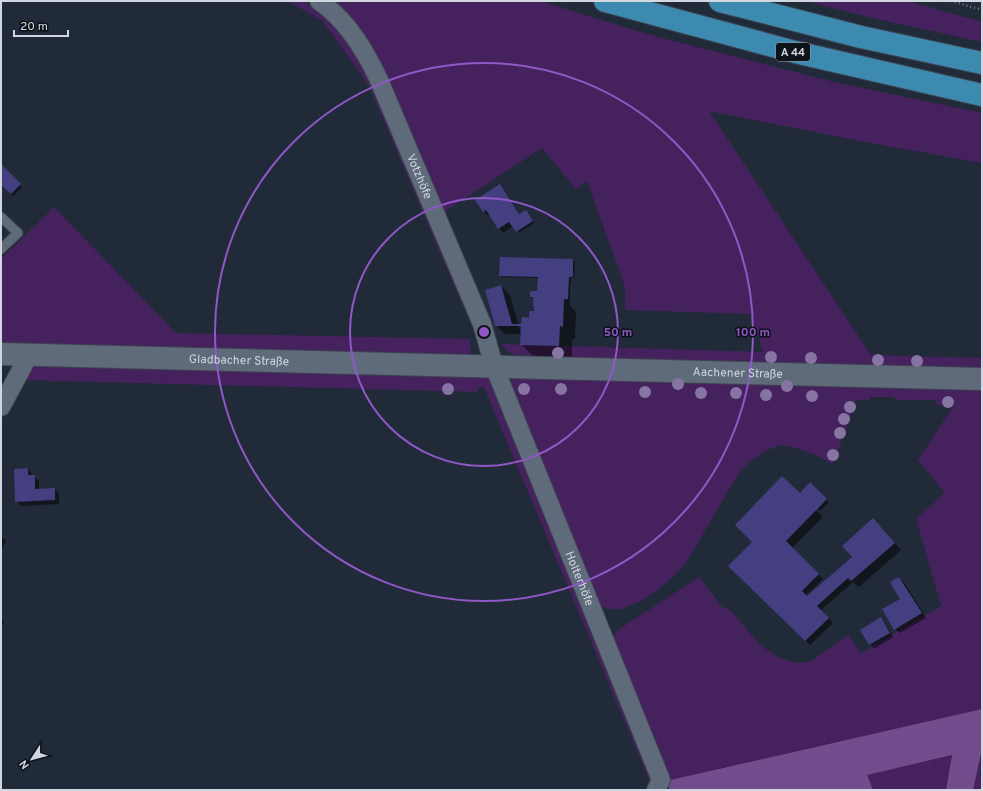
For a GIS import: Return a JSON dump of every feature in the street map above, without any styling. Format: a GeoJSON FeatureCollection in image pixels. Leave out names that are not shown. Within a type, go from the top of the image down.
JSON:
{"type":"FeatureCollection","features":[{"type":"Feature","properties":{"kind":"highway","name":"A 44"},"geometry":{"type":"LineString","coordinates":[[605,1],[795,52],[982,95]]}},
{"type":"Feature","properties":{"kind":"highway"},"geometry":{"type":"LineString","coordinates":[[720,1],[861,37],[982,63]]}},
{"type":"Feature","properties":{"kind":"street","name":"Votzhöfe"},"geometry":{"type":"LineString","coordinates":[[319,1],[334,13],[351,33],[370,62],[379,80],[482,324],[486,366]]}},
{"type":"Feature","properties":{"kind":"street","name":"Gladbacher Straße"},"geometry":{"type":"LineString","coordinates":[[1,354],[486,366]]}},
{"type":"Feature","properties":{"kind":"street"},"geometry":{"type":"LineString","coordinates":[[1,407],[29,355]]}},
{"type":"Feature","properties":{"kind":"street","name":"Aachener Straße"},"geometry":{"type":"LineString","coordinates":[[486,366],[982,379]]}},
{"type":"Feature","properties":{"kind":"street","name":"Holterhöfe"},"geometry":{"type":"LineString","coordinates":[[486,366],[661,780],[656,790]]}},
{"type":"Feature","properties":{"kind":"lane"},"geometry":{"type":"LineString","coordinates":[[1,217],[18,233],[1,249]]}},
{"type":"Feature","properties":{"kind":"path"},"geometry":{"type":"LineString","coordinates":[[951,1],[982,10]]}},
{"type":"Feature","properties":{"kind":"shaded area"},"geometry":{"type":"Polygon","coordinates":[[[287,1],[303,1],[329,17],[343,34],[366,69],[407,161],[467,316],[369,86],[323,21],[287,1]]]}},
{"type":"Feature","properties":{"kind":"shaded area"},"geometry":{"type":"Polygon","coordinates":[[[330,1],[540,1],[651,35],[830,81],[982,113],[982,163],[870,143],[709,111],[871,355],[982,358],[982,368],[520,356],[509,353],[502,344],[763,352],[751,314],[625,310],[625,287],[587,181],[576,189],[542,148],[444,212],[330,1]]]}},
{"type":"Feature","properties":{"kind":"shaded area"},"geometry":{"type":"Polygon","coordinates":[[[805,1],[907,1],[982,22],[982,42],[881,20],[805,1]]]}},
{"type":"Feature","properties":{"kind":"shaded area"},"geometry":{"type":"Polygon","coordinates":[[[54,207],[176,333],[470,339],[471,356],[1,344],[1,259],[54,207]]]}},
{"type":"Feature","properties":{"kind":"shaded area"},"geometry":{"type":"Polygon","coordinates":[[[37,364],[490,376],[657,780],[652,787],[484,387],[478,387],[478,392],[24,380],[37,364]]]}},
{"type":"Feature","properties":{"kind":"shaded area"},"geometry":{"type":"Polygon","coordinates":[[[513,378],[982,389],[982,709],[666,781],[612,638],[618,630],[699,577],[722,607],[731,611],[761,646],[780,658],[801,663],[811,661],[848,635],[861,653],[941,606],[916,519],[945,493],[918,460],[954,405],[936,405],[936,400],[895,400],[895,397],[870,397],[870,400],[856,400],[833,464],[816,455],[795,448],[780,445],[767,450],[753,459],[740,471],[686,563],[680,570],[662,586],[640,601],[618,609],[609,609],[593,600],[507,389],[513,378]]]}},
{"type":"Feature","properties":{"kind":"shaded area"},"geometry":{"type":"Polygon","coordinates":[[[982,709],[982,749],[973,790],[946,790],[952,755],[867,775],[873,790],[670,790],[666,781],[982,709]]]}},
{"type":"Feature","properties":{"kind":"shaded area"},"geometry":{"type":"Polygon","coordinates":[[[982,749],[982,790],[973,790],[982,749]]]}},
{"type":"Feature","properties":{"kind":"shaded area"},"geometry":{"type":"Polygon","coordinates":[[[952,755],[946,790],[873,790],[866,775],[952,755]]]}},
{"type":"Feature","properties":{"kind":"building"},"geometry":{"type":"Polygon","coordinates":[[[1,164],[21,184],[11,194],[1,185],[1,164]]]}},
{"type":"Feature","properties":{"kind":"building"},"geometry":{"type":"Polygon","coordinates":[[[500,184],[519,214],[526,210],[533,221],[516,232],[509,222],[498,229],[486,210],[483,212],[475,200],[500,184]]]}},
{"type":"Feature","properties":{"kind":"building"},"geometry":{"type":"Polygon","coordinates":[[[500,257],[573,259],[573,277],[569,277],[568,299],[564,299],[563,327],[560,326],[559,346],[520,345],[521,326],[495,326],[485,290],[501,285],[512,324],[521,324],[522,317],[529,318],[529,311],[534,311],[533,297],[530,297],[530,292],[537,291],[538,277],[499,276],[500,257]]]}},
{"type":"Feature","properties":{"kind":"building"},"geometry":{"type":"Polygon","coordinates":[[[28,468],[28,475],[35,475],[35,489],[55,488],[55,500],[15,502],[14,469],[28,468]]]}},
{"type":"Feature","properties":{"kind":"building"},"geometry":{"type":"Polygon","coordinates":[[[782,476],[800,493],[810,482],[827,499],[786,541],[819,574],[802,591],[807,596],[852,557],[842,546],[873,518],[895,543],[851,581],[848,578],[817,606],[829,618],[805,641],[728,566],[752,542],[735,525],[782,476]]]}},
{"type":"Feature","properties":{"kind":"building"},"geometry":{"type":"Polygon","coordinates":[[[899,577],[922,613],[894,630],[882,609],[900,599],[890,582],[899,577]]]}},
{"type":"Feature","properties":{"kind":"building"},"geometry":{"type":"Polygon","coordinates":[[[881,617],[890,633],[869,645],[860,630],[881,617]]]}}]}
